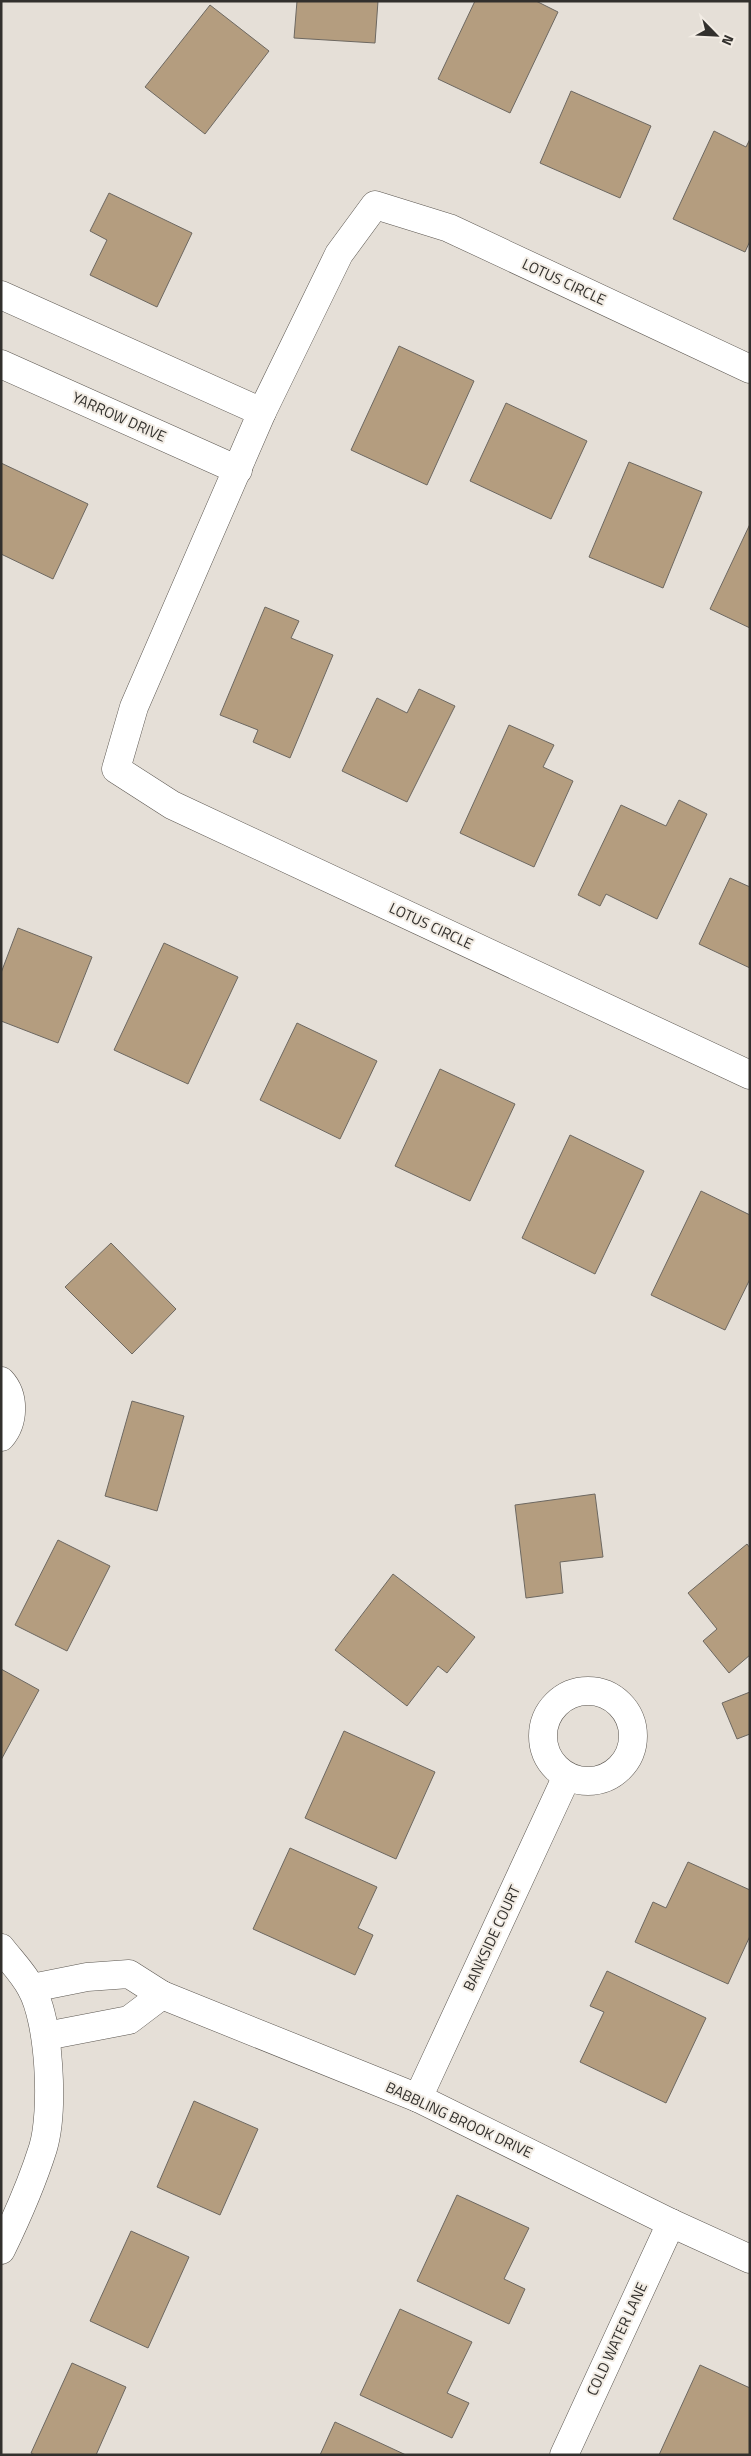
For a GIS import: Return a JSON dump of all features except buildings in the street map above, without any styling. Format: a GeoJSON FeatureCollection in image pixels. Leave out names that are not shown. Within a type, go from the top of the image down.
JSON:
{"type":"FeatureCollection","features":[{"type":"Feature","properties":{"kind":"street","name":"LOTUS CIRCLE"},"geometry":{"type":"LineString","coordinates":[[262,412],[339,254],[375,205],[449,228],[750,369]]}},
{"type":"Feature","properties":{"kind":"street"},"geometry":{"type":"LineString","coordinates":[[1,295],[262,412],[238,470]]}},
{"type":"Feature","properties":{"kind":"street","name":"YARROW DRIVE"},"geometry":{"type":"LineString","coordinates":[[1,364],[238,470]]}},
{"type":"Feature","properties":{"kind":"street","name":"LOTUS CIRCLE"},"geometry":{"type":"LineString","coordinates":[[238,470],[134,707],[116,769],[172,805],[750,1075]]}},
{"type":"Feature","properties":{"kind":"street"},"geometry":{"type":"LineString","coordinates":[[1,1381],[12,1406],[8,1429],[1,1437]]}},
{"type":"Feature","properties":{"kind":"street","name":"BANKSIDE COURT"},"geometry":{"type":"LineString","coordinates":[[418,2098],[566,1778]]}},
{"type":"Feature","properties":{"kind":"street"},"geometry":{"type":"LineString","coordinates":[[1,1948],[32,1988],[46,2036],[49,2094],[43,2146],[20,2210],[1,2250]]}},
{"type":"Feature","properties":{"kind":"street","name":"BABBLING BROOK DRIVE"},"geometry":{"type":"LineString","coordinates":[[32,1988],[87,1977],[129,1974],[162,1995],[418,2098],[671,2223],[750,2259]]}},
{"type":"Feature","properties":{"kind":"street"},"geometry":{"type":"LineString","coordinates":[[46,2036],[129,2020],[162,1995]]}},
{"type":"Feature","properties":{"kind":"street","name":"COLD WATER LANE"},"geometry":{"type":"LineString","coordinates":[[564,2455],[671,2223]]}}]}
